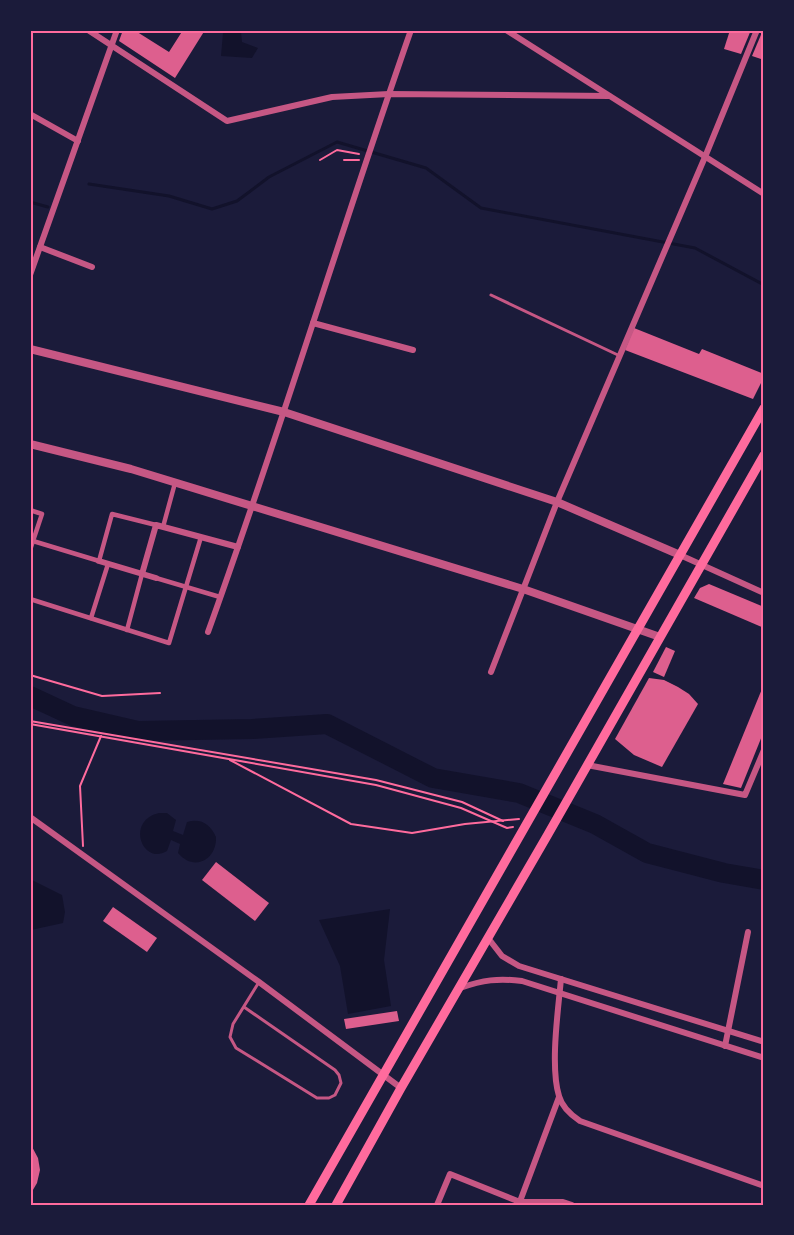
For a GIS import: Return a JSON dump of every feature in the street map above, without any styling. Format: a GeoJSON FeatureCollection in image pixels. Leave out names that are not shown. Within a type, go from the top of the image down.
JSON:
{"type":"FeatureCollection","features":[{"type":"Feature","properties":{"kind":"main road"},"geometry":{"type":"LineString","coordinates":[[309,1205],[523,822],[560,768],[764,408]]}},
{"type":"Feature","properties":{"kind":"main road"},"geometry":{"type":"LineString","coordinates":[[336,1205],[764,455]]}},
{"type":"Feature","properties":{"kind":"street"},"geometry":{"type":"LineString","coordinates":[[88,30],[227,121],[332,97],[389,94],[609,96]]}},
{"type":"Feature","properties":{"kind":"street"},"geometry":{"type":"LineString","coordinates":[[30,275],[117,30]]}},
{"type":"Feature","properties":{"kind":"street"},"geometry":{"type":"LineString","coordinates":[[207,632],[253,506],[367,156],[411,30]]}},
{"type":"Feature","properties":{"kind":"street"},"geometry":{"type":"LineString","coordinates":[[506,30],[764,194]]}},
{"type":"Feature","properties":{"kind":"street"},"geometry":{"type":"LineString","coordinates":[[490,672],[557,502],[757,30]]}},
{"type":"Feature","properties":{"kind":"street"},"geometry":{"type":"LineString","coordinates":[[30,114],[78,141]]}},
{"type":"Feature","properties":{"kind":"street"},"geometry":{"type":"LineString","coordinates":[[40,247],[92,267]]}},
{"type":"Feature","properties":{"kind":"street"},"geometry":{"type":"LineString","coordinates":[[313,323],[413,350]]}},
{"type":"Feature","properties":{"kind":"street"},"geometry":{"type":"LineString","coordinates":[[30,349],[284,412],[557,502],[764,592]]}},
{"type":"Feature","properties":{"kind":"street"},"geometry":{"type":"LineString","coordinates":[[30,444],[131,469],[253,506],[523,589],[660,637]]}},
{"type":"Feature","properties":{"kind":"street"},"geometry":{"type":"LineString","coordinates":[[127,630],[142,574],[175,483]]}},
{"type":"Feature","properties":{"kind":"street"},"geometry":{"type":"LineString","coordinates":[[30,510],[42,514],[30,550]]}},
{"type":"Feature","properties":{"kind":"street"},"geometry":{"type":"LineString","coordinates":[[99,561],[112,514],[238,547]]}},
{"type":"Feature","properties":{"kind":"street"},"geometry":{"type":"LineString","coordinates":[[30,599],[169,643],[201,537]]}},
{"type":"Feature","properties":{"kind":"street"},"geometry":{"type":"LineString","coordinates":[[33,541],[220,597]]}},
{"type":"Feature","properties":{"kind":"street"},"geometry":{"type":"LineString","coordinates":[[91,618],[108,564]]}},
{"type":"Feature","properties":{"kind":"street"},"geometry":{"type":"LineString","coordinates":[[587,765],[745,795],[764,750]]}},
{"type":"Feature","properties":{"kind":"street"},"geometry":{"type":"LineString","coordinates":[[30,817],[259,982],[401,1088]]}},
{"type":"Feature","properties":{"kind":"street"},"geometry":{"type":"LineString","coordinates":[[725,1046],[748,932]]}},
{"type":"Feature","properties":{"kind":"street"},"geometry":{"type":"LineString","coordinates":[[488,938],[502,956],[513,963],[764,1042]]}},
{"type":"Feature","properties":{"kind":"street"},"geometry":{"type":"LineString","coordinates":[[459,988],[499,978],[522,981],[764,1058]]}},
{"type":"Feature","properties":{"kind":"street"},"geometry":{"type":"LineString","coordinates":[[519,1203],[559,1097],[556,1066],[561,979]]}},
{"type":"Feature","properties":{"kind":"street"},"geometry":{"type":"LineString","coordinates":[[692,1036],[696,1021]]}},
{"type":"Feature","properties":{"kind":"street"},"geometry":{"type":"LineString","coordinates":[[559,1097],[569,1113],[580,1121],[764,1186]]}},
{"type":"Feature","properties":{"kind":"street"},"geometry":{"type":"LineString","coordinates":[[437,1205],[450,1174],[519,1203],[563,1202],[573,1205]]}},
{"type":"Feature","properties":{"kind":"lane"},"geometry":{"type":"LineString","coordinates":[[491,295],[620,356]]}},
{"type":"Feature","properties":{"kind":"lane"},"geometry":{"type":"LineString","coordinates":[[244,1007],[335,1070],[341,1083],[335,1095],[329,1098],[317,1098],[236,1048],[230,1037],[233,1024],[259,982]]}},
{"type":"Feature","properties":{"kind":"path"},"geometry":{"type":"LineString","coordinates":[[320,160],[337,150],[367,156]]}},
{"type":"Feature","properties":{"kind":"path"},"geometry":{"type":"LineString","coordinates":[[344,160],[367,156]]}},
{"type":"Feature","properties":{"kind":"path"},"geometry":{"type":"LineString","coordinates":[[30,675],[102,696],[160,693]]}},
{"type":"Feature","properties":{"kind":"path"},"geometry":{"type":"LineString","coordinates":[[30,723],[376,780],[462,802],[503,821]]}},
{"type":"Feature","properties":{"kind":"path"},"geometry":{"type":"LineString","coordinates":[[101,735],[376,785],[461,808],[507,828],[523,822]]}},
{"type":"Feature","properties":{"kind":"path"},"geometry":{"type":"LineString","coordinates":[[83,847],[80,786],[101,735]]}},
{"type":"Feature","properties":{"kind":"path"},"geometry":{"type":"LineString","coordinates":[[218,754],[351,824],[412,833],[503,821],[523,822]]}},
{"type":"Feature","properties":{"kind":"shaded area"},"geometry":{"type":"Polygon","coordinates":[[[241,32],[242,42],[258,48],[252,58],[221,56],[223,33],[241,32]]]}},
{"type":"Feature","properties":{"kind":"shaded area"},"geometry":{"type":"Polygon","coordinates":[[[159,813],[167,813],[176,820],[173,831],[183,835],[187,822],[197,821],[208,825],[216,837],[213,852],[203,861],[191,862],[178,853],[180,844],[171,840],[167,851],[158,854],[151,853],[141,841],[140,832],[143,824],[149,818],[159,813]]]}},
{"type":"Feature","properties":{"kind":"shaded area"},"geometry":{"type":"Polygon","coordinates":[[[30,879],[62,895],[65,912],[63,923],[31,930],[30,879]]]}},
{"type":"Feature","properties":{"kind":"shaded area"},"geometry":{"type":"Polygon","coordinates":[[[390,909],[384,960],[391,1006],[348,1014],[340,966],[319,920],[390,909]]]}},
{"type":"Feature","properties":{"kind":"building"},"geometry":{"type":"Polygon","coordinates":[[[123,30],[134,30],[169,52],[183,30],[205,30],[175,78],[119,41],[123,30]]]}},
{"type":"Feature","properties":{"kind":"building"},"geometry":{"type":"Polygon","coordinates":[[[730,30],[751,30],[741,54],[724,49],[730,30]]]}},
{"type":"Feature","properties":{"kind":"building"},"geometry":{"type":"Polygon","coordinates":[[[764,30],[764,60],[752,56],[764,30]]]}},
{"type":"Feature","properties":{"kind":"building"},"geometry":{"type":"Polygon","coordinates":[[[634,328],[699,354],[702,349],[764,374],[764,377],[753,399],[625,350],[634,328]]]}},
{"type":"Feature","properties":{"kind":"building"},"geometry":{"type":"Polygon","coordinates":[[[709,584],[764,607],[764,628],[694,598],[700,588],[709,584]]]}},
{"type":"Feature","properties":{"kind":"building"},"geometry":{"type":"Polygon","coordinates":[[[666,647],[675,651],[664,677],[653,672],[666,647]]]}},
{"type":"Feature","properties":{"kind":"building"},"geometry":{"type":"Polygon","coordinates":[[[649,678],[664,680],[678,687],[698,704],[662,767],[634,755],[615,739],[649,678]]]}},
{"type":"Feature","properties":{"kind":"building"},"geometry":{"type":"Polygon","coordinates":[[[764,684],[764,731],[741,788],[723,784],[764,684]]]}},
{"type":"Feature","properties":{"kind":"building"},"geometry":{"type":"Polygon","coordinates":[[[216,862],[269,903],[255,921],[202,880],[216,862]]]}},
{"type":"Feature","properties":{"kind":"building"},"geometry":{"type":"Polygon","coordinates":[[[113,907],[157,938],[147,952],[103,921],[113,907]]]}},
{"type":"Feature","properties":{"kind":"building"},"geometry":{"type":"Polygon","coordinates":[[[397,1011],[399,1021],[346,1029],[344,1019],[397,1011]]]}},
{"type":"Feature","properties":{"kind":"building"},"geometry":{"type":"Polygon","coordinates":[[[30,1143],[38,1158],[40,1170],[37,1183],[30,1195],[30,1143]]]}},
{"type":"Feature","properties":{"kind":"waterway"},"geometry":{"type":"LineString","coordinates":[[89,184],[169,196],[212,209],[237,201],[269,177],[337,142],[426,168],[481,208],[695,248],[764,285]]}},
{"type":"Feature","properties":{"kind":"waterway"},"geometry":{"type":"LineString","coordinates":[[30,202],[48,207]]}},
{"type":"Feature","properties":{"kind":"waterway"},"geometry":{"type":"LineString","coordinates":[[30,696],[73,716],[138,731],[252,729],[327,724],[433,778],[519,793],[595,824],[647,853],[724,873],[764,880]]}}]}
